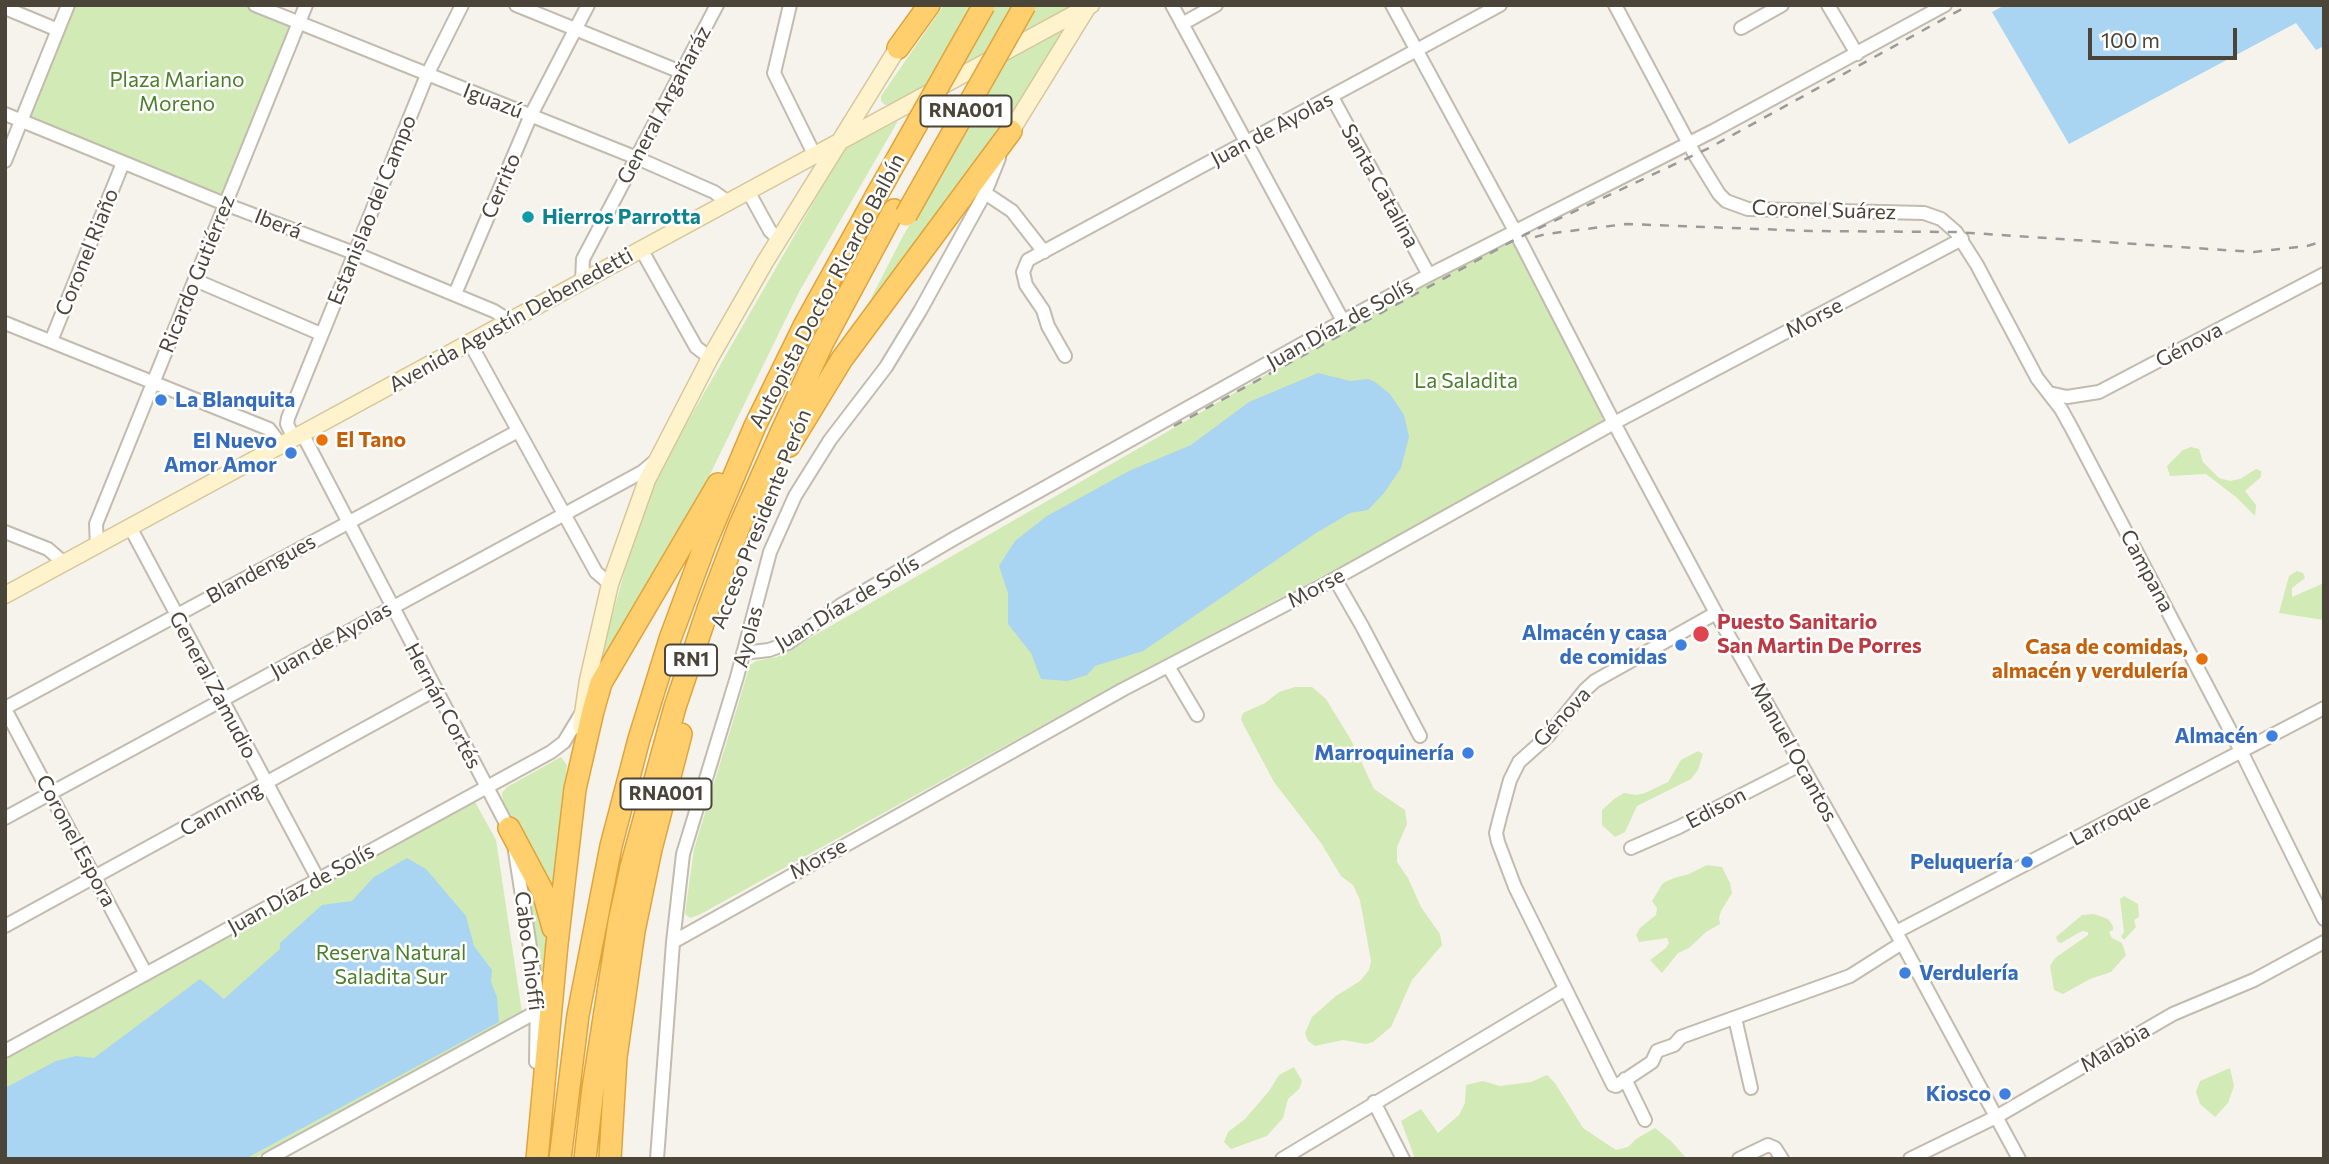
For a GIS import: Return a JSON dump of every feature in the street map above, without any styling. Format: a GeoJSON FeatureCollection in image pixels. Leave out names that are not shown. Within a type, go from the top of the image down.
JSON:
{"type":"FeatureCollection","features":[{"type":"Feature","properties":{"kind":"highway"},"geometry":{"type":"LineString","coordinates":[[898,48],[929,5]]}},
{"type":"Feature","properties":{"kind":"highway","name":"Autopista Doctor Ricardo Balbín"},"geometry":{"type":"LineString","coordinates":[[560,1159],[578,1014],[611,846],[626,785],[670,639],[706,542],[755,426],[805,324],[984,5]]}},
{"type":"Feature","properties":{"kind":"highway","name":"Autopista Doctor Ricardo Balbín"},"geometry":{"type":"LineString","coordinates":[[585,1159],[593,1088],[619,922],[646,808],[678,696],[734,540],[823,342],[900,213],[1011,5]]}},
{"type":"Feature","properties":{"kind":"highway","name":"Acceso Presidente Perón"},"geometry":{"type":"LineString","coordinates":[[610,1159],[616,1057],[634,930],[654,836],[708,648],[789,446],[900,213],[1025,5]]}},
{"type":"Feature","properties":{"kind":"highway"},"geometry":{"type":"LineString","coordinates":[[789,446],[842,359],[1011,131]]}},
{"type":"Feature","properties":{"kind":"highway"},"geometry":{"type":"LineString","coordinates":[[537,1159],[575,789],[601,683],[755,426]]}},
{"type":"Feature","properties":{"kind":"highway"},"geometry":{"type":"LineString","coordinates":[[509,828],[548,904],[557,944]]}},
{"type":"Feature","properties":{"kind":"main road"},"geometry":{"type":"LineString","coordinates":[[575,789],[583,712],[598,628],[631,521],[656,461],[710,358],[779,239],[843,140],[922,5]]}},
{"type":"Feature","properties":{"kind":"main road"},"geometry":{"type":"LineString","coordinates":[[1011,131],[1089,6]]}},
{"type":"Feature","properties":{"kind":"main road","name":"Avenida Agustín Debenedetti"},"geometry":{"type":"LineString","coordinates":[[5,595],[1089,6]]}},
{"type":"Feature","properties":{"kind":"street"},"geometry":{"type":"LineString","coordinates":[[5,161],[68,5]]}},
{"type":"Feature","properties":{"kind":"street","name":"Iguazú"},"geometry":{"type":"LineString","coordinates":[[255,5],[637,158],[714,192],[728,202]]}},
{"type":"Feature","properties":{"kind":"street","name":"Ricardo Gutiérrez"},"geometry":{"type":"LineString","coordinates":[[97,545],[96,524],[306,5]]}},
{"type":"Feature","properties":{"kind":"street","name":"Estanislao del Campo"},"geometry":{"type":"LineString","coordinates":[[288,418],[427,75],[462,5]]}},
{"type":"Feature","properties":{"kind":"street"},"geometry":{"type":"LineString","coordinates":[[516,5],[681,72]]}},
{"type":"Feature","properties":{"kind":"street","name":"Cerrito"},"geometry":{"type":"LineString","coordinates":[[454,294],[531,115],[588,5]]}},
{"type":"Feature","properties":{"kind":"street","name":"General Argañaráz"},"geometry":{"type":"LineString","coordinates":[[582,281],[583,259],[717,5]]}},
{"type":"Feature","properties":{"kind":"street"},"geometry":{"type":"LineString","coordinates":[[1172,5],[1343,321]]}},
{"type":"Feature","properties":{"kind":"street"},"geometry":{"type":"LineString","coordinates":[[1182,24],[1216,5]]}},
{"type":"Feature","properties":{"kind":"street","name":"Manuel Ocantos"},"geometry":{"type":"LineString","coordinates":[[1392,5],[1716,612],[1899,938],[2019,1159]]}},
{"type":"Feature","properties":{"kind":"street","name":"Juan de Ayolas"},"geometry":{"type":"LineString","coordinates":[[1065,356],[1048,326],[1043,310],[1023,278],[1024,266],[1028,260],[1500,5]]}},
{"type":"Feature","properties":{"kind":"street","name":"Coronel Suárez"},"geometry":{"type":"LineString","coordinates":[[1615,5],[1719,194],[1732,205],[1739,207],[1924,213],[1949,224],[1962,239],[2037,378],[2049,393]]}},
{"type":"Feature","properties":{"kind":"street"},"geometry":{"type":"LineString","coordinates":[[1741,28],[1782,5]]}},
{"type":"Feature","properties":{"kind":"street"},"geometry":{"type":"LineString","coordinates":[[1828,5],[1857,54]]}},
{"type":"Feature","properties":{"kind":"street","name":"Juan Díaz de Solís"},"geometry":{"type":"LineString","coordinates":[[743,653],[769,650],[788,643],[841,605],[932,552],[1343,321],[1857,54],[1945,5]]}},
{"type":"Feature","properties":{"kind":"street"},"geometry":{"type":"LineString","coordinates":[[785,7],[774,73],[815,156]]}},
{"type":"Feature","properties":{"kind":"street"},"geometry":{"type":"LineString","coordinates":[[5,8],[58,30]]}},
{"type":"Feature","properties":{"kind":"street","name":"Santa Catalina"},"geometry":{"type":"LineString","coordinates":[[1332,97],[1429,275]]}},
{"type":"Feature","properties":{"kind":"street","name":"Iberá"},"geometry":{"type":"LineString","coordinates":[[5,114],[225,204],[354,253],[494,311],[510,321]]}},
{"type":"Feature","properties":{"kind":"street","name":"Ayolas"},"geometry":{"type":"LineString","coordinates":[[657,1159],[673,942],[683,854],[770,552],[794,496],[830,440],[886,367],[920,311],[985,192],[1011,131]]}},
{"type":"Feature","properties":{"kind":"street","name":"Coronel Riaño"},"geometry":{"type":"LineString","coordinates":[[51,341],[123,163]]}},
{"type":"Feature","properties":{"kind":"street"},"geometry":{"type":"LineString","coordinates":[[748,191],[779,239]]}},
{"type":"Feature","properties":{"kind":"street"},"geometry":{"type":"LineString","coordinates":[[985,192],[1012,211],[1044,252]]}},
{"type":"Feature","properties":{"kind":"street","name":"Morse"},"geometry":{"type":"LineString","coordinates":[[673,942],[1168,666],[1335,579],[1614,423],[1962,239]]}},
{"type":"Feature","properties":{"kind":"street"},"geometry":{"type":"LineString","coordinates":[[641,249],[696,347],[710,358]]}},
{"type":"Feature","properties":{"kind":"street","name":"Génova"},"geometry":{"type":"LineString","coordinates":[[2049,393],[2067,397],[2099,392],[2324,274]]}},
{"type":"Feature","properties":{"kind":"street"},"geometry":{"type":"LineString","coordinates":[[195,280],[321,334]]}},
{"type":"Feature","properties":{"kind":"street","name":"Hernán Cortés"},"geometry":{"type":"LineString","coordinates":[[5,323],[292,439]]}},
{"type":"Feature","properties":{"kind":"street"},"geometry":{"type":"LineString","coordinates":[[470,343],[596,572],[610,584]]}},
{"type":"Feature","properties":{"kind":"street","name":"Campana"},"geometry":{"type":"LineString","coordinates":[[2049,393],[2071,427],[2241,751],[2324,919]]}},
{"type":"Feature","properties":{"kind":"street","name":"Hernán Cortés"},"geometry":{"type":"LineString","coordinates":[[288,418],[287,424],[292,439],[347,521],[509,828]]}},
{"type":"Feature","properties":{"kind":"street","name":"Blandengues"},"geometry":{"type":"LineString","coordinates":[[5,708],[517,431]]}},
{"type":"Feature","properties":{"kind":"street","name":"Juan de Ayolas"},"geometry":{"type":"LineString","coordinates":[[5,818],[642,472],[656,461]]}},
{"type":"Feature","properties":{"kind":"street","name":"General Zamudio"},"geometry":{"type":"LineString","coordinates":[[130,527],[318,879]]}},
{"type":"Feature","properties":{"kind":"street"},"geometry":{"type":"LineString","coordinates":[[5,532],[48,550],[64,563]]}},
{"type":"Feature","properties":{"kind":"street"},"geometry":{"type":"LineString","coordinates":[[1335,579],[1420,736]]}},
{"type":"Feature","properties":{"kind":"street","name":"Génova"},"geometry":{"type":"LineString","coordinates":[[1564,990],[1515,887],[1498,842],[1496,833],[1510,780],[1519,762],[1548,736],[1595,681],[1716,612]]}},
{"type":"Feature","properties":{"kind":"street"},"geometry":{"type":"LineString","coordinates":[[1168,666],[1197,715]]}},
{"type":"Feature","properties":{"kind":"street","name":"Cannning"},"geometry":{"type":"LineString","coordinates":[[5,926],[435,690]]}},
{"type":"Feature","properties":{"kind":"street","name":"Coronel Espora"},"geometry":{"type":"LineString","coordinates":[[5,708],[146,974]]}},
{"type":"Feature","properties":{"kind":"street","name":"Larroque"},"geometry":{"type":"LineString","coordinates":[[1625,1079],[1652,1062],[1657,1051],[1674,1045],[1681,1037],[1850,976],[1899,938],[2324,708]]}},
{"type":"Feature","properties":{"kind":"street","name":"Juan Díaz de Solís"},"geometry":{"type":"LineString","coordinates":[[5,1051],[558,748],[571,734],[583,712]]}},
{"type":"Feature","properties":{"kind":"street","name":"Edison"},"geometry":{"type":"LineString","coordinates":[[1631,848],[1679,827],[1800,765]]}},
{"type":"Feature","properties":{"kind":"street","name":"Cabo Chioffi"},"geometry":{"type":"LineString","coordinates":[[509,828],[514,845],[538,1011],[529,1159]]}},
{"type":"Feature","properties":{"kind":"street","name":"Malabia"},"geometry":{"type":"LineString","coordinates":[[1910,1159],[1996,1117],[2173,1014],[2254,980],[2324,942]]}},
{"type":"Feature","properties":{"kind":"street"},"geometry":{"type":"LineString","coordinates":[[1282,1159],[1564,990],[1613,1085],[1616,1086],[1625,1079],[1645,1120]]}},
{"type":"Feature","properties":{"kind":"street"},"geometry":{"type":"LineString","coordinates":[[268,1159],[538,1011]]}},
{"type":"Feature","properties":{"kind":"street"},"geometry":{"type":"LineString","coordinates":[[1735,1018],[1751,1088]]}},
{"type":"Feature","properties":{"kind":"street"},"geometry":{"type":"LineString","coordinates":[[1374,1102],[1403,1159]]}},
{"type":"Feature","properties":{"kind":"street"},"geometry":{"type":"LineString","coordinates":[[1739,1159],[1768,1145],[1775,1148],[1783,1159]]}},
{"type":"Feature","properties":{"kind":"green space","name":"Plaza Mariano Moreno"},"geometry":{"type":"Polygon","coordinates":[[[68,5],[255,5],[299,23],[225,204],[22,121],[68,5]]]}},
{"type":"Feature","properties":{"kind":"green space"},"geometry":{"type":"Polygon","coordinates":[[[944,5],[1073,5],[885,105],[881,96],[944,5]]]}},
{"type":"Feature","properties":{"kind":"green space"},"geometry":{"type":"Polygon","coordinates":[[[1059,31],[1062,35],[1039,74],[848,343],[903,236],[1009,57],[1059,31]]]}},
{"type":"Feature","properties":{"kind":"green space"},"geometry":{"type":"Polygon","coordinates":[[[898,121],[799,292],[697,501],[597,670],[627,563],[660,470],[844,149],[898,121]]]}},
{"type":"Feature","properties":{"kind":"green space","name":"La Saladita"},"geometry":{"type":"Polygon","coordinates":[[[1515,231],[1614,423],[1117,684],[699,915],[690,918],[685,914],[694,849],[750,665],[756,661],[777,657],[1515,231]]]}},
{"type":"Feature","properties":{"kind":"green space"},"geometry":{"type":"Polygon","coordinates":[[[2191,447],[2199,449],[2203,462],[2219,478],[2230,481],[2240,479],[2256,469],[2261,471],[2261,477],[2245,491],[2256,505],[2255,516],[2206,474],[2170,476],[2167,466],[2183,450],[2191,447]]]}},
{"type":"Feature","properties":{"kind":"green space"},"geometry":{"type":"Polygon","coordinates":[[[2297,571],[2303,573],[2305,578],[2292,588],[2292,597],[2324,583],[2324,620],[2279,613],[2289,576],[2297,571]]]}},
{"type":"Feature","properties":{"kind":"green space"},"geometry":{"type":"Polygon","coordinates":[[[1295,687],[1312,687],[1326,699],[1351,740],[1374,789],[1405,810],[1407,824],[1397,847],[1397,862],[1408,878],[1421,907],[1440,934],[1442,945],[1412,980],[1391,1027],[1373,1042],[1366,1044],[1343,1040],[1315,1046],[1308,1041],[1305,1033],[1312,1017],[1336,996],[1360,981],[1369,970],[1371,961],[1360,900],[1353,885],[1341,876],[1321,843],[1274,782],[1241,720],[1243,713],[1265,703],[1279,692],[1295,687]]]}},
{"type":"Feature","properties":{"kind":"green space"},"geometry":{"type":"Polygon","coordinates":[[[1698,751],[1703,754],[1698,770],[1691,779],[1637,806],[1625,832],[1615,837],[1602,825],[1602,810],[1614,799],[1624,793],[1645,793],[1668,782],[1681,760],[1698,751]]]}},
{"type":"Feature","properties":{"kind":"green space"},"geometry":{"type":"Polygon","coordinates":[[[561,757],[567,765],[552,885],[549,886],[503,804],[502,793],[507,787],[561,757]]]}},
{"type":"Feature","properties":{"kind":"green space","name":"Reserva Natural Saladita Sur"},"geometry":{"type":"Polygon","coordinates":[[[474,800],[496,840],[522,1012],[253,1159],[5,1159],[5,1060],[474,800]]]}},
{"type":"Feature","properties":{"kind":"green space"},"geometry":{"type":"Polygon","coordinates":[[[1707,865],[1722,867],[1730,883],[1732,893],[1721,911],[1720,924],[1706,932],[1689,948],[1678,953],[1662,973],[1650,960],[1666,948],[1669,943],[1667,938],[1639,942],[1636,935],[1640,928],[1656,915],[1657,908],[1652,901],[1663,883],[1707,865]]]}},
{"type":"Feature","properties":{"kind":"green space"},"geometry":{"type":"Polygon","coordinates":[[[522,866],[547,921],[542,992],[522,866]]]}},
{"type":"Feature","properties":{"kind":"green space"},"geometry":{"type":"Polygon","coordinates":[[[2124,896],[2138,904],[2139,917],[2134,920],[2136,927],[2124,940],[2121,936],[2124,932],[2120,899],[2124,896]]]}},
{"type":"Feature","properties":{"kind":"green space"},"geometry":{"type":"Polygon","coordinates":[[[2094,914],[2108,919],[2113,926],[2113,930],[2109,932],[2112,938],[2122,943],[2126,955],[2111,972],[2090,979],[2063,994],[2054,990],[2050,966],[2055,958],[2088,935],[2088,932],[2082,931],[2061,943],[2056,937],[2082,915],[2094,914]]]}},
{"type":"Feature","properties":{"kind":"green space"},"geometry":{"type":"Polygon","coordinates":[[[1294,1067],[1302,1081],[1299,1089],[1288,1099],[1283,1118],[1267,1136],[1231,1149],[1224,1142],[1228,1132],[1245,1119],[1279,1075],[1294,1067]]]}},
{"type":"Feature","properties":{"kind":"green space"},"geometry":{"type":"Polygon","coordinates":[[[2230,1068],[2234,1086],[2228,1103],[2215,1117],[2200,1104],[2196,1092],[2200,1081],[2230,1068]]]}},
{"type":"Feature","properties":{"kind":"green space"},"geometry":{"type":"Polygon","coordinates":[[[1547,1075],[1555,1083],[1583,1128],[1616,1150],[1628,1147],[1655,1128],[1687,1159],[1415,1159],[1401,1121],[1421,1109],[1438,1133],[1459,1115],[1465,1103],[1466,1085],[1483,1081],[1500,1086],[1531,1082],[1547,1075]]]}},
{"type":"Feature","properties":{"kind":"water"},"geometry":{"type":"Polygon","coordinates":[[[2005,5],[2324,5],[2324,46],[2316,50],[2296,23],[2069,144],[1992,12],[2005,5]]]}},
{"type":"Feature","properties":{"kind":"water"},"geometry":{"type":"Polygon","coordinates":[[[1318,373],[1350,381],[1368,379],[1375,382],[1390,394],[1404,415],[1409,437],[1401,468],[1384,493],[1368,510],[1350,513],[1316,533],[1143,651],[1095,666],[1087,675],[1067,681],[1041,679],[1031,653],[1008,624],[1008,593],[999,566],[1015,541],[1047,516],[1129,471],[1191,445],[1249,402],[1318,373]]]}},
{"type":"Feature","properties":{"kind":"water","name":"Reserva Natural Saladita Sur"},"geometry":{"type":"Polygon","coordinates":[[[407,858],[426,869],[466,916],[474,946],[492,970],[491,982],[497,997],[499,1022],[245,1159],[5,1159],[5,1088],[56,1061],[76,1056],[94,1058],[200,979],[224,999],[280,949],[280,943],[322,905],[352,901],[374,877],[407,858]]]}},
{"type":"Feature","properties":{"kind":"railway"},"geometry":{"type":"LineString","coordinates":[[1174,426],[1518,238],[1709,148],[1969,5]]}},
{"type":"Feature","properties":{"kind":"railway"},"geometry":{"type":"LineString","coordinates":[[1535,237],[1626,224],[1811,231],[1956,232],[2254,252],[2307,246],[2324,241]]}},
{"type":"Feature","properties":{"kind":"place","name":"Hierros Parrotta"},"geometry":{"type":"Point","coordinates":[528,217]}},
{"type":"Feature","properties":{"kind":"place","name":"La Blanquita"},"geometry":{"type":"Point","coordinates":[161,400]}},
{"type":"Feature","properties":{"kind":"place","name":"El Tano"},"geometry":{"type":"Point","coordinates":[322,440]}},
{"type":"Feature","properties":{"kind":"place","name":"El Nuevo Amor Amor"},"geometry":{"type":"Point","coordinates":[291,453]}},
{"type":"Feature","properties":{"kind":"place","name":"Puesto Sanitario San Martin De Porres"},"geometry":{"type":"Point","coordinates":[1701,634]}},
{"type":"Feature","properties":{"kind":"place","name":"Almacén y casa de comidas"},"geometry":{"type":"Point","coordinates":[1681,645]}},
{"type":"Feature","properties":{"kind":"place","name":"Casa de comidas, almacén y verdulería"},"geometry":{"type":"Point","coordinates":[2202,659]}},
{"type":"Feature","properties":{"kind":"place","name":"Almacén"},"geometry":{"type":"Point","coordinates":[2272,736]}},
{"type":"Feature","properties":{"kind":"place","name":"Marroquinería"},"geometry":{"type":"Point","coordinates":[1468,753]}},
{"type":"Feature","properties":{"kind":"place","name":"Peluquería"},"geometry":{"type":"Point","coordinates":[2027,862]}},
{"type":"Feature","properties":{"kind":"place","name":"Verdulería"},"geometry":{"type":"Point","coordinates":[1905,973]}},
{"type":"Feature","properties":{"kind":"place","name":"Kiosco"},"geometry":{"type":"Point","coordinates":[2005,1094]}}]}
